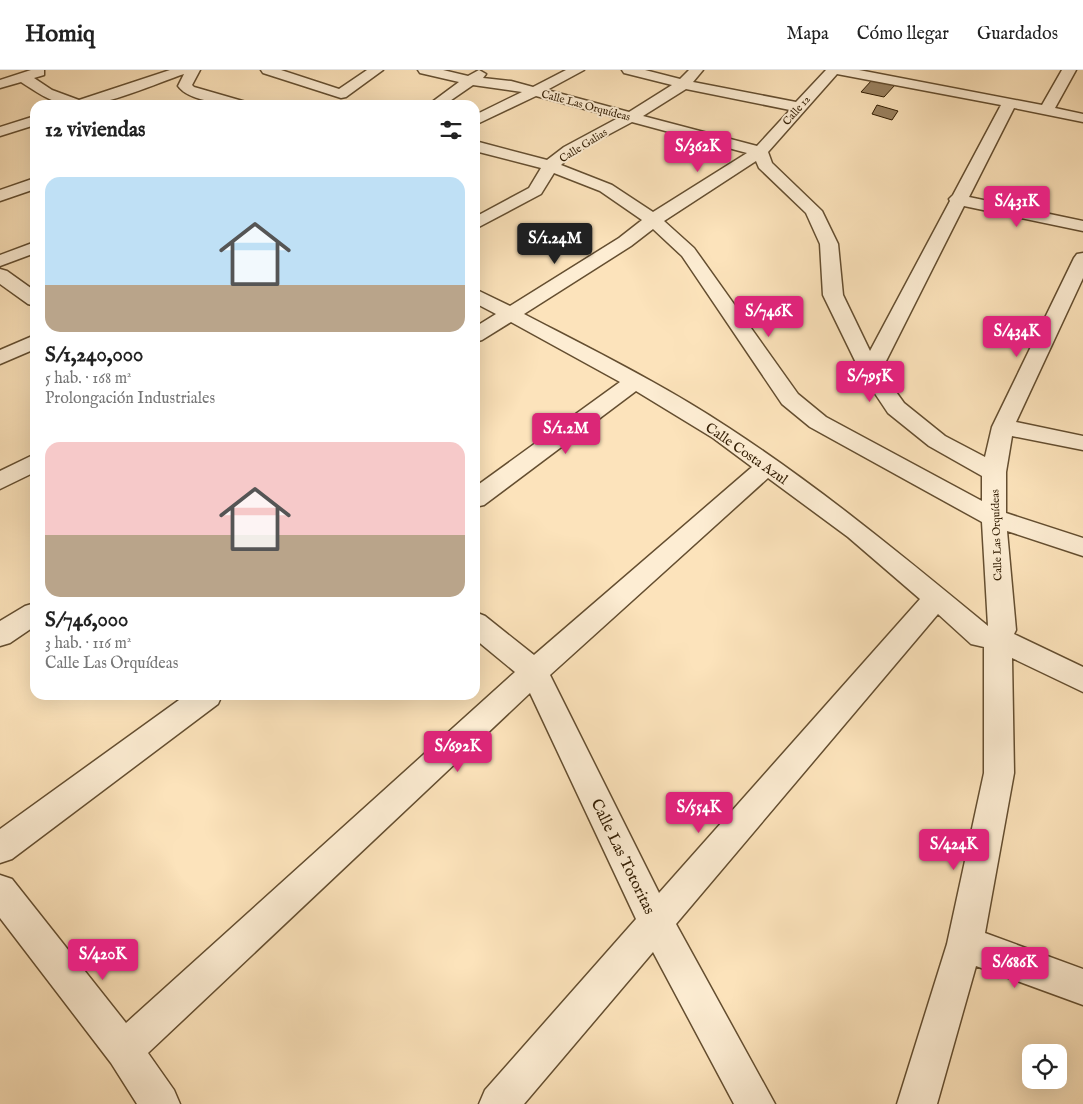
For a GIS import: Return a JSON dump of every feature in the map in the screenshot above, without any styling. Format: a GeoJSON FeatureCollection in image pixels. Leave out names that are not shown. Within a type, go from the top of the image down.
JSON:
{"type":"FeatureCollection","features":[{"type":"Feature","properties":{"kind":"street"},"geometry":{"type":"LineString","coordinates":[[0,84],[44,70]]}},
{"type":"Feature","properties":{"kind":"street"},"geometry":{"type":"LineString","coordinates":[[94,100],[183,70]]}},
{"type":"Feature","properties":{"kind":"street"},"geometry":{"type":"LineString","coordinates":[[193,70],[186,86],[189,90],[224,100]]}},
{"type":"Feature","properties":{"kind":"street"},"geometry":{"type":"LineString","coordinates":[[268,70],[341,94],[376,70]]}},
{"type":"Feature","properties":{"kind":"street","name":"Calle Las Orquídeas"},"geometry":{"type":"LineString","coordinates":[[425,70],[469,80],[510,84],[760,152],[765,165],[814,212],[829,244],[833,295],[870,371],[896,408],[937,441],[994,472],[994,518],[1002,630],[998,639],[999,773],[965,944],[917,1104]]}},
{"type":"Feature","properties":{"kind":"street"},"geometry":{"type":"LineString","coordinates":[[442,100],[485,70]]}},
{"type":"Feature","properties":{"kind":"street"},"geometry":{"type":"LineString","coordinates":[[480,119],[577,70]]}},
{"type":"Feature","properties":{"kind":"street"},"geometry":{"type":"LineString","coordinates":[[629,70],[683,84],[798,107]]}},
{"type":"Feature","properties":{"kind":"street","name":"Calle Galias"},"geometry":{"type":"LineString","coordinates":[[480,221],[535,191],[550,166],[569,150],[655,104],[683,84],[696,70]]}},
{"type":"Feature","properties":{"kind":"street"},"geometry":{"type":"LineString","coordinates":[[835,70],[940,82],[1008,103],[1083,118]]}},
{"type":"Feature","properties":{"kind":"street","name":"Calle 12"},"geometry":{"type":"LineString","coordinates":[[480,333],[625,242],[653,220],[760,152],[798,107],[835,70]]}},
{"type":"Feature","properties":{"kind":"street"},"geometry":{"type":"LineString","coordinates":[[1046,110],[1069,70]]}},
{"type":"Feature","properties":{"kind":"street"},"geometry":{"type":"LineString","coordinates":[[23,77],[47,93],[66,100]]}},
{"type":"Feature","properties":{"kind":"street"},"geometry":{"type":"LineString","coordinates":[[870,371],[1008,103]]}},
{"type":"Feature","properties":{"kind":"street"},"geometry":{"type":"LineString","coordinates":[[0,132],[30,122]]}},
{"type":"Feature","properties":{"kind":"street"},"geometry":{"type":"LineString","coordinates":[[480,147],[550,166],[606,188],[653,220],[688,252],[790,399],[818,422],[994,518],[1083,547]]}},
{"type":"Feature","properties":{"kind":"street"},"geometry":{"type":"LineString","coordinates":[[0,196],[30,185]]}},
{"type":"Feature","properties":{"kind":"street"},"geometry":{"type":"LineString","coordinates":[[957,199],[1083,226]]}},
{"type":"Feature","properties":{"kind":"street"},"geometry":{"type":"LineString","coordinates":[[0,261],[30,249]]}},
{"type":"Feature","properties":{"kind":"street"},"geometry":{"type":"LineString","coordinates":[[994,472],[1003,428],[1083,258]]}},
{"type":"Feature","properties":{"kind":"street"},"geometry":{"type":"LineString","coordinates":[[0,275],[30,296]]}},
{"type":"Feature","properties":{"kind":"street","name":"Calle Costa Azul"},"geometry":{"type":"LineString","coordinates":[[480,297],[635,381],[721,433],[857,530],[981,636],[998,639],[1083,680]]}},
{"type":"Feature","properties":{"kind":"street"},"geometry":{"type":"LineString","coordinates":[[0,358],[30,343]]}},
{"type":"Feature","properties":{"kind":"street"},"geometry":{"type":"LineString","coordinates":[[480,494],[635,381]]}},
{"type":"Feature","properties":{"kind":"street"},"geometry":{"type":"LineString","coordinates":[[1003,428],[1083,443]]}},
{"type":"Feature","properties":{"kind":"street"},"geometry":{"type":"LineString","coordinates":[[0,482],[30,465]]}},
{"type":"Feature","properties":{"kind":"street"},"geometry":{"type":"LineString","coordinates":[[124,1050],[534,672],[766,466]]}},
{"type":"Feature","properties":{"kind":"street"},"geometry":{"type":"LineString","coordinates":[[499,1104],[655,921],[936,598]]}},
{"type":"Feature","properties":{"kind":"street"},"geometry":{"type":"LineString","coordinates":[[0,635],[30,616]]}},
{"type":"Feature","properties":{"kind":"street","name":"Calle Las Totoritas"},"geometry":{"type":"LineString","coordinates":[[480,627],[534,672],[655,921],[755,1104]]}},
{"type":"Feature","properties":{"kind":"street"},"geometry":{"type":"LineString","coordinates":[[0,848],[201,700]]}},
{"type":"Feature","properties":{"kind":"street"},"geometry":{"type":"LineString","coordinates":[[0,891],[124,1050],[160,1104]]}},
{"type":"Feature","properties":{"kind":"street"},"geometry":{"type":"LineString","coordinates":[[965,944],[1083,987]]}},
{"type":"Feature","properties":{"kind":"building"},"geometry":{"type":"Polygon","coordinates":[[[872,80],[895,85],[884,97],[861,92],[872,80]]]}},
{"type":"Feature","properties":{"kind":"building"},"geometry":{"type":"Polygon","coordinates":[[[877,105],[898,111],[892,120],[872,114],[877,105]]]}}]}
